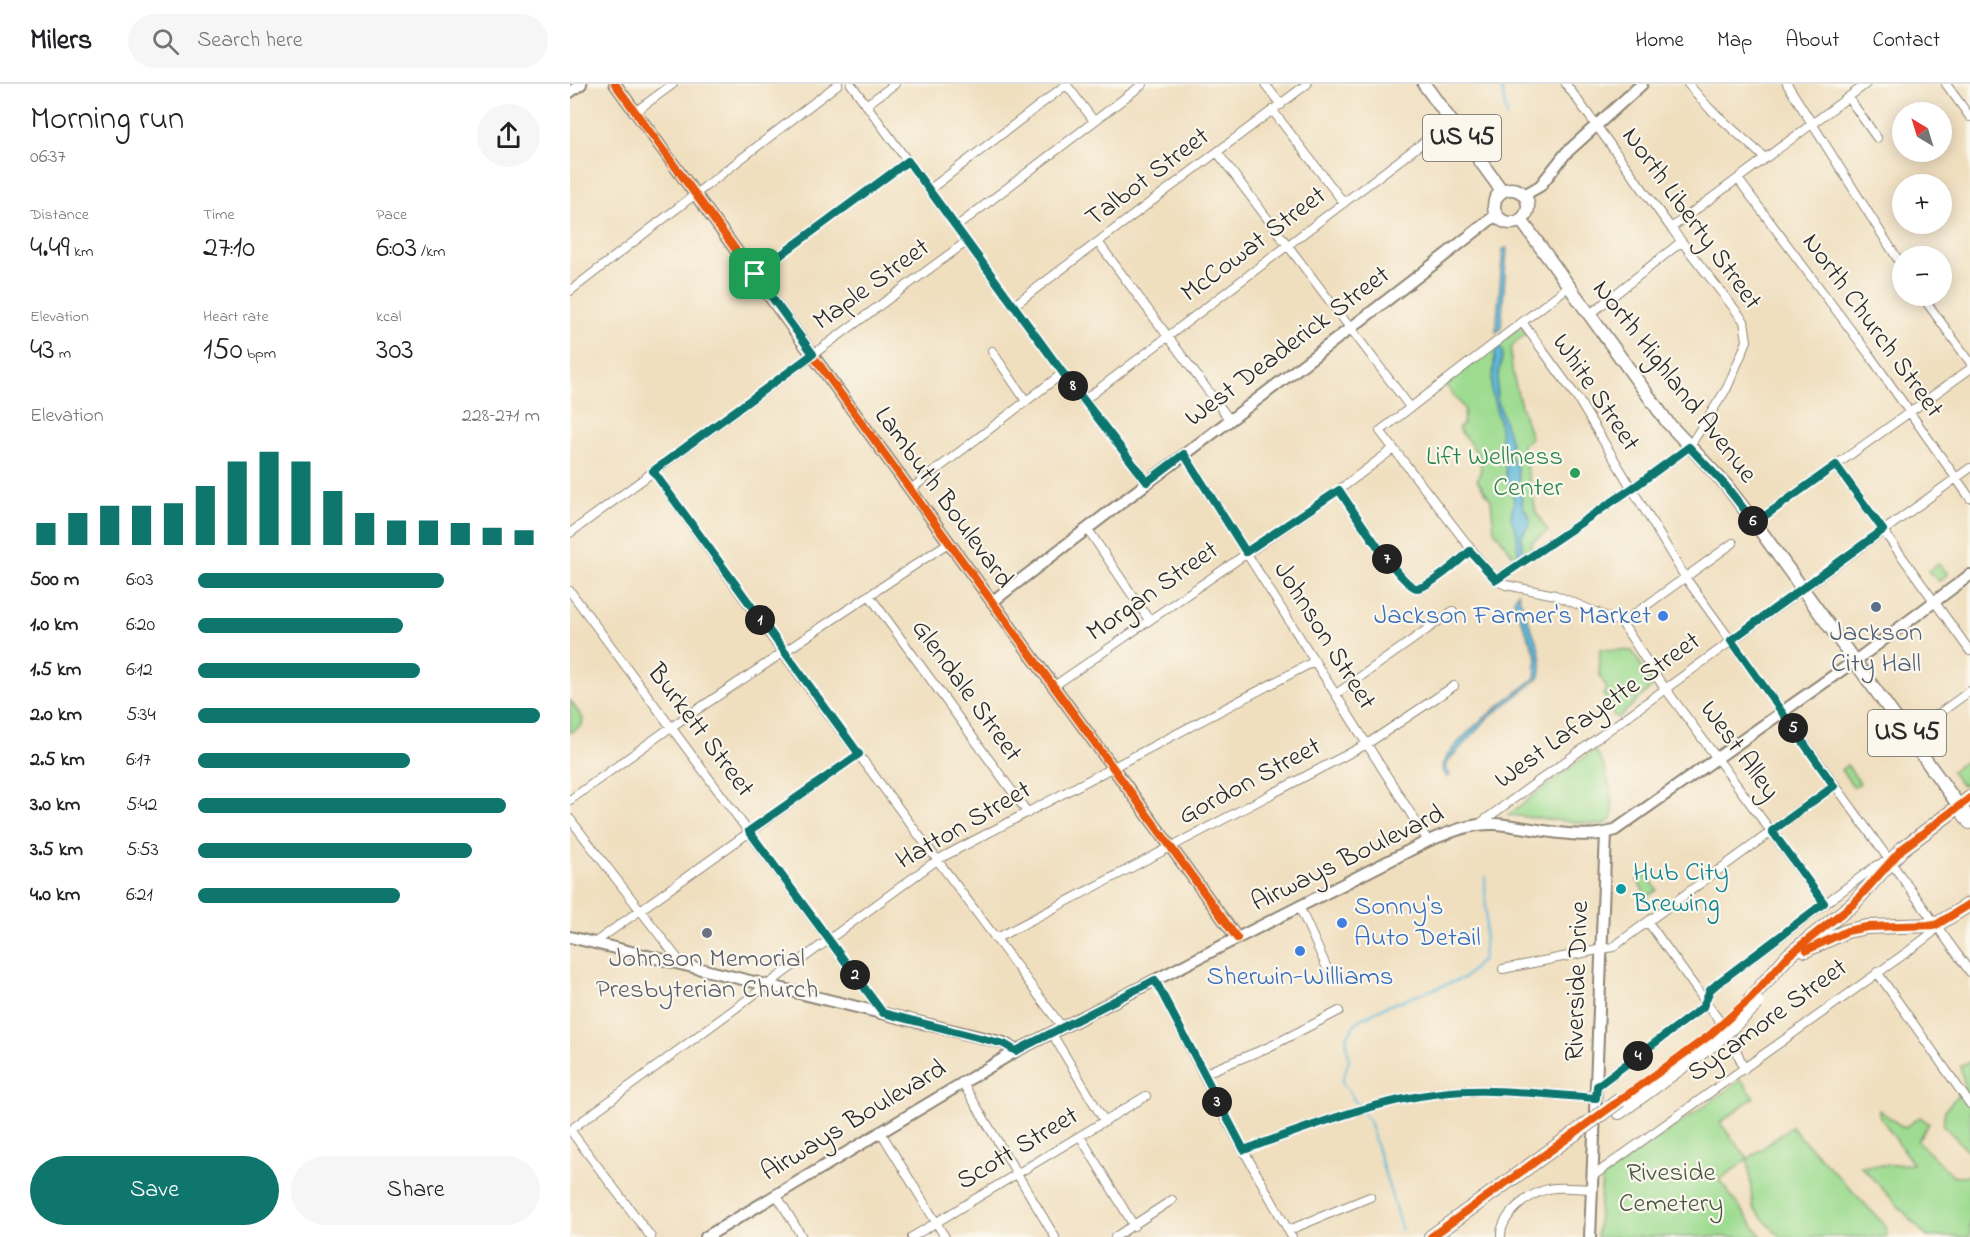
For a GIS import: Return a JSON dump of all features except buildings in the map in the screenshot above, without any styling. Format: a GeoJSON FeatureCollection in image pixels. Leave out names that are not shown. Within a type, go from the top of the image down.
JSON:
{"type":"FeatureCollection","features":[{"type":"Feature","properties":{"kind":"highway","name":"US 45"},"geometry":{"type":"LineString","coordinates":[[1964,802],[1970,822]]}},
{"type":"Feature","properties":{"kind":"highway"},"geometry":{"type":"LineString","coordinates":[[1754,1000],[1789,955],[1853,904],[1890,861],[1920,834],[1964,802]]}},
{"type":"Feature","properties":{"kind":"highway","name":"Sycamore Street"},"geometry":{"type":"LineString","coordinates":[[1936,925],[1970,904]]}},
{"type":"Feature","properties":{"kind":"highway"},"geometry":{"type":"LineString","coordinates":[[1445,1237],[1712,1039],[1805,951],[1832,936],[1867,927],[1936,925]]}},
{"type":"Feature","properties":{"kind":"highway"},"geometry":{"type":"LineString","coordinates":[[1431,1237],[1577,1137]]}},
{"type":"Feature","properties":{"kind":"main road","name":"US 45"},"geometry":{"type":"LineString","coordinates":[[1424,84],[1502,191]]}},
{"type":"Feature","properties":{"kind":"main road"},"geometry":{"type":"LineString","coordinates":[[1514,189],[1524,195],[1528,205],[1521,220],[1510,223],[1496,215],[1495,199],[1502,191],[1514,189]]}},
{"type":"Feature","properties":{"kind":"main road","name":"North Highland Avenue"},"geometry":{"type":"LineString","coordinates":[[1521,220],[1568,287],[1689,447],[1725,485],[1755,523],[1854,660]]}},
{"type":"Feature","properties":{"kind":"main road","name":"US 45"},"geometry":{"type":"LineString","coordinates":[[1854,660],[1908,736],[1964,802]]}},
{"type":"Feature","properties":{"kind":"street"},"geometry":{"type":"LineString","coordinates":[[570,92],[581,84]]}},
{"type":"Feature","properties":{"kind":"street","name":"Lambuth Boulevard"},"geometry":{"type":"LineString","coordinates":[[615,84],[1237,938]]}},
{"type":"Feature","properties":{"kind":"street"},"geometry":{"type":"LineString","coordinates":[[635,112],[673,84]]}},
{"type":"Feature","properties":{"kind":"street"},"geometry":{"type":"LineString","coordinates":[[570,291],[838,84]]}},
{"type":"Feature","properties":{"kind":"street"},"geometry":{"type":"LineString","coordinates":[[851,84],[1083,401],[1147,482]]}},
{"type":"Feature","properties":{"kind":"street"},"geometry":{"type":"LineString","coordinates":[[866,105],[895,84]]}},
{"type":"Feature","properties":{"kind":"street"},"geometry":{"type":"LineString","coordinates":[[928,190],[1066,84],[1094,121]]}},
{"type":"Feature","properties":{"kind":"street"},"geometry":{"type":"LineString","coordinates":[[956,227],[1143,84]]}},
{"type":"Feature","properties":{"kind":"street"},"geometry":{"type":"LineString","coordinates":[[1265,84],[1281,105]]}},
{"type":"Feature","properties":{"kind":"street","name":"Talbot Street"},"geometry":{"type":"LineString","coordinates":[[1013,306],[1307,84]]}},
{"type":"Feature","properties":{"kind":"street","name":"North Liberty Street"},"geometry":{"type":"LineString","coordinates":[[1566,84],[1681,242],[1744,321],[1747,341],[1728,388],[1689,447]]}},
{"type":"Feature","properties":{"kind":"street"},"geometry":{"type":"LineString","coordinates":[[1524,195],[1540,186],[1566,153],[1642,84]]}},
{"type":"Feature","properties":{"kind":"street"},"geometry":{"type":"LineString","coordinates":[[1688,84],[1709,108],[1765,158]]}},
{"type":"Feature","properties":{"kind":"street"},"geometry":{"type":"LineString","coordinates":[[1787,84],[1892,250]]}},
{"type":"Feature","properties":{"kind":"street"},"geometry":{"type":"LineString","coordinates":[[1671,228],[1866,84]]}},
{"type":"Feature","properties":{"kind":"street"},"geometry":{"type":"LineString","coordinates":[[1946,84],[1970,117]]}},
{"type":"Feature","properties":{"kind":"street"},"geometry":{"type":"LineString","coordinates":[[1848,97],[1877,138]]}},
{"type":"Feature","properties":{"kind":"street"},"geometry":{"type":"LineString","coordinates":[[1273,111],[1344,202]]}},
{"type":"Feature","properties":{"kind":"street","name":"McCowat Street"},"geometry":{"type":"LineString","coordinates":[[1083,401],[1450,122]]}},
{"type":"Feature","properties":{"kind":"street"},"geometry":{"type":"LineString","coordinates":[[1217,152],[1410,407]]}},
{"type":"Feature","properties":{"kind":"street"},"geometry":{"type":"LineString","coordinates":[[755,274],[908,161]]}},
{"type":"Feature","properties":{"kind":"street","name":"North Church Street"},"geometry":{"type":"LineString","coordinates":[[1738,179],[1854,334],[1970,498]]}},
{"type":"Feature","properties":{"kind":"street","name":"West Deaderick Street"},"geometry":{"type":"LineString","coordinates":[[992,602],[1229,419],[1352,330],[1496,215]]}},
{"type":"Feature","properties":{"kind":"street","name":"Maple Street"},"geometry":{"type":"LineString","coordinates":[[570,533],[966,242]]}},
{"type":"Feature","properties":{"kind":"street"},"geometry":{"type":"LineString","coordinates":[[1098,242],[1229,419]]}},
{"type":"Feature","properties":{"kind":"street"},"geometry":{"type":"LineString","coordinates":[[1589,315],[1681,242]]}},
{"type":"Feature","properties":{"kind":"street"},"geometry":{"type":"LineString","coordinates":[[1568,287],[1380,431],[1470,551],[1496,580],[1506,585],[1555,595],[1622,623],[1733,543]]}},
{"type":"Feature","properties":{"kind":"street"},"geometry":{"type":"LineString","coordinates":[[1929,306],[1970,362]]}},
{"type":"Feature","properties":{"kind":"street","name":"White Street"},"geometry":{"type":"LineString","coordinates":[[1522,322],[1578,399],[1685,577],[1970,972]]}},
{"type":"Feature","properties":{"kind":"street"},"geometry":{"type":"LineString","coordinates":[[992,351],[1026,401]]}},
{"type":"Feature","properties":{"kind":"street"},"geometry":{"type":"LineString","coordinates":[[1755,523],[1970,369]]}},
{"type":"Feature","properties":{"kind":"street"},"geometry":{"type":"LineString","coordinates":[[911,489],[1063,373]]}},
{"type":"Feature","properties":{"kind":"street"},"geometry":{"type":"LineString","coordinates":[[1496,580],[1689,447]]}},
{"type":"Feature","properties":{"kind":"street","name":"Morgan Street"},"geometry":{"type":"LineString","coordinates":[[1054,686],[1339,490],[1393,449]]}},
{"type":"Feature","properties":{"kind":"street","name":"Johnson Street"},"geometry":{"type":"LineString","coordinates":[[1184,454],[1428,841]]}},
{"type":"Feature","properties":{"kind":"street"},"geometry":{"type":"LineString","coordinates":[[1836,465],[1970,651]]}},
{"type":"Feature","properties":{"kind":"street","name":"West Lafayette Street"},"geometry":{"type":"LineString","coordinates":[[1478,825],[1970,468]]}},
{"type":"Feature","properties":{"kind":"street"},"geometry":{"type":"LineString","coordinates":[[653,471],[782,651],[1062,1027]]}},
{"type":"Feature","properties":{"kind":"street"},"geometry":{"type":"LineString","coordinates":[[1339,490],[1393,567],[1411,586],[1416,588],[1428,584],[1470,551]]}},
{"type":"Feature","properties":{"kind":"street"},"geometry":{"type":"LineString","coordinates":[[1087,528],[1149,620]]}},
{"type":"Feature","properties":{"kind":"street"},"geometry":{"type":"LineString","coordinates":[[570,800],[782,651],[948,543]]}},
{"type":"Feature","properties":{"kind":"street"},"geometry":{"type":"LineString","coordinates":[[1478,825],[1586,834],[1606,833],[1634,819],[1970,576]]}},
{"type":"Feature","properties":{"kind":"street","name":"Burkett Street"},"geometry":{"type":"LineString","coordinates":[[570,591],[883,1013]]}},
{"type":"Feature","properties":{"kind":"street","name":"Glendale Street"},"geometry":{"type":"LineString","coordinates":[[869,595],[1028,813]]}},
{"type":"Feature","properties":{"kind":"street"},"geometry":{"type":"LineString","coordinates":[[1336,694],[1453,611]]}},
{"type":"Feature","properties":{"kind":"street","name":"West Alley"},"geometry":{"type":"LineString","coordinates":[[1622,623],[1665,688],[1824,903]]}},
{"type":"Feature","properties":{"kind":"street","name":"Hatton Street"},"geometry":{"type":"LineString","coordinates":[[570,1130],[937,860],[1315,661]]}},
{"type":"Feature","properties":{"kind":"street","name":"Gordon Street"},"geometry":{"type":"LineString","coordinates":[[995,939],[1366,744],[1454,686]]}},
{"type":"Feature","properties":{"kind":"street"},"geometry":{"type":"LineString","coordinates":[[1908,736],[1970,691]]}},
{"type":"Feature","properties":{"kind":"street"},"geometry":{"type":"LineString","coordinates":[[594,943],[859,754]]}},
{"type":"Feature","properties":{"kind":"street"},"geometry":{"type":"LineString","coordinates":[[1503,969],[1613,947],[1834,786]]}},
{"type":"Feature","properties":{"kind":"street"},"geometry":{"type":"LineString","coordinates":[[570,819],[681,963]]}},
{"type":"Feature","properties":{"kind":"street","name":"Airways Boulevard"},"geometry":{"type":"LineString","coordinates":[[706,1237],[962,1082],[1051,1032],[1428,841],[1478,825]]}},
{"type":"Feature","properties":{"kind":"street","name":"Riverside Drive"},"geometry":{"type":"LineString","coordinates":[[1590,1237],[1606,833]]}},
{"type":"Feature","properties":{"kind":"street"},"geometry":{"type":"LineString","coordinates":[[1597,1086],[1703,1007],[1718,983],[1877,865],[1890,861]]}},
{"type":"Feature","properties":{"kind":"street"},"geometry":{"type":"LineString","coordinates":[[1299,906],[1327,968]]}},
{"type":"Feature","properties":{"kind":"street"},"geometry":{"type":"LineString","coordinates":[[1648,922],[1706,999],[1731,1037],[1744,1069]]}},
{"type":"Feature","properties":{"kind":"street","name":"Sycamore Street"},"geometry":{"type":"LineString","coordinates":[[1593,1176],[1932,933],[1936,925]]}},
{"type":"Feature","properties":{"kind":"street"},"geometry":{"type":"LineString","coordinates":[[570,937],[883,1013],[1004,1044],[1016,1051]]}},
{"type":"Feature","properties":{"kind":"street"},"geometry":{"type":"LineString","coordinates":[[1877,972],[1970,1104]]}},
{"type":"Feature","properties":{"kind":"street"},"geometry":{"type":"LineString","coordinates":[[1155,980],[1290,1234],[1370,1197]]}},
{"type":"Feature","properties":{"kind":"street"},"geometry":{"type":"LineString","coordinates":[[1203,1074],[1269,1047],[1339,1011]]}},
{"type":"Feature","properties":{"kind":"street"},"geometry":{"type":"LineString","coordinates":[[1051,1032],[1105,1122]]}},
{"type":"Feature","properties":{"kind":"street"},"geometry":{"type":"LineString","coordinates":[[962,1082],[1055,1237]]}},
{"type":"Feature","properties":{"kind":"street"},"geometry":{"type":"LineString","coordinates":[[1244,1150],[1365,1107],[1444,1092],[1596,1098]]}},
{"type":"Feature","properties":{"kind":"street","name":"Scott Street"},"geometry":{"type":"LineString","coordinates":[[912,1237],[1146,1096]]}},
{"type":"Feature","properties":{"kind":"street"},"geometry":{"type":"LineString","coordinates":[[570,1130],[651,1237]]}},
{"type":"Feature","properties":{"kind":"street"},"geometry":{"type":"LineString","coordinates":[[880,1131],[945,1237]]}},
{"type":"Feature","properties":{"kind":"street"},"geometry":{"type":"LineString","coordinates":[[1080,1136],[1134,1226]]}},
{"type":"Feature","properties":{"kind":"street"},"geometry":{"type":"LineString","coordinates":[[1501,1237],[1500,1226],[1510,1213],[1541,1191],[1556,1188],[1592,1189]]}},
{"type":"Feature","properties":{"kind":"street"},"geometry":{"type":"LineString","coordinates":[[776,1194],[802,1237]]}},
{"type":"Feature","properties":{"kind":"street"},"geometry":{"type":"LineString","coordinates":[[1115,1237],[1172,1200]]}},
{"type":"Feature","properties":{"kind":"green space"},"geometry":{"type":"Polygon","coordinates":[[[1517,329],[1522,329],[1526,334],[1512,347],[1511,365],[1531,438],[1522,445],[1536,512],[1548,531],[1532,542],[1531,550],[1517,560],[1494,530],[1491,500],[1477,480],[1481,466],[1479,459],[1458,428],[1463,424],[1465,410],[1445,384],[1517,329]]]}},
{"type":"Feature","properties":{"kind":"green space"},"geometry":{"type":"Polygon","coordinates":[[[1938,564],[1948,574],[1939,581],[1928,571],[1938,564]]]}},
{"type":"Feature","properties":{"kind":"green space"},"geometry":{"type":"Polygon","coordinates":[[[1600,649],[1632,651],[1654,685],[1618,718],[1614,716],[1603,694],[1607,689],[1599,674],[1600,649]]]}},
{"type":"Feature","properties":{"kind":"green space"},"geometry":{"type":"Polygon","coordinates":[[[570,700],[583,719],[582,725],[570,733],[570,700]]]}},
{"type":"Feature","properties":{"kind":"green space"},"geometry":{"type":"Polygon","coordinates":[[[1594,750],[1603,764],[1609,783],[1612,819],[1603,825],[1508,815],[1594,750]]]}},
{"type":"Feature","properties":{"kind":"green space"},"geometry":{"type":"Polygon","coordinates":[[[1970,758],[1970,782],[1962,786],[1951,772],[1970,758]]]}},
{"type":"Feature","properties":{"kind":"green space"},"geometry":{"type":"Polygon","coordinates":[[[1847,765],[1860,783],[1854,787],[1841,770],[1847,765]]]}},
{"type":"Feature","properties":{"kind":"green space"},"geometry":{"type":"Polygon","coordinates":[[[1647,873],[1657,890],[1647,897],[1637,880],[1647,873]]]}},
{"type":"Feature","properties":{"kind":"green space"},"geometry":{"type":"Polygon","coordinates":[[[1970,1061],[1969,1152],[1943,1125],[1945,1110],[1965,1087],[1960,1066],[1970,1061]]]}},
{"type":"Feature","properties":{"kind":"green space","name":"Riveside Cemetery"},"geometry":{"type":"Polygon","coordinates":[[[1741,1080],[1754,1097],[1720,1123],[1748,1159],[1719,1180],[1762,1237],[1597,1237],[1602,1178],[1741,1080]]]}},
{"type":"Feature","properties":{"kind":"green space"},"geometry":{"type":"Polygon","coordinates":[[[1879,1110],[1904,1128],[1920,1117],[1929,1124],[1917,1141],[1954,1177],[1970,1176],[1970,1237],[1927,1237],[1861,1166],[1913,1164],[1879,1115],[1879,1110]]]}},
{"type":"Feature","properties":{"kind":"green space"},"geometry":{"type":"Polygon","coordinates":[[[1791,1127],[1886,1226],[1887,1237],[1780,1237],[1753,1208],[1748,1159],[1791,1127]]]}},
{"type":"Feature","properties":{"kind":"water"},"geometry":{"type":"Polygon","coordinates":[[[1507,248],[1501,329],[1496,332],[1503,249],[1507,248]]]}},
{"type":"Feature","properties":{"kind":"water"},"geometry":{"type":"Polygon","coordinates":[[[1500,345],[1503,353],[1497,382],[1497,398],[1511,443],[1509,455],[1517,467],[1523,507],[1530,518],[1530,523],[1521,537],[1523,554],[1518,557],[1517,534],[1511,518],[1514,499],[1507,480],[1499,421],[1491,390],[1496,347],[1500,345]]]}},
{"type":"Feature","properties":{"kind":"water"},"geometry":{"type":"Polygon","coordinates":[[[1518,592],[1538,645],[1540,677],[1487,719],[1447,762],[1445,767],[1450,775],[1447,777],[1442,769],[1446,758],[1455,746],[1482,720],[1535,678],[1537,657],[1516,608],[1514,600],[1518,592]]]}},
{"type":"Feature","properties":{"kind":"waterway"},"geometry":{"type":"LineString","coordinates":[[1501,84],[1507,118]]}},
{"type":"Feature","properties":{"kind":"waterway"},"geometry":{"type":"LineString","coordinates":[[1359,1107],[1342,1082],[1349,1060],[1346,1038],[1357,1021],[1382,1008],[1464,978],[1483,959],[1486,921],[1485,876]]}},
{"type":"Feature","properties":{"kind":"waterway"},"geometry":{"type":"LineString","coordinates":[[1362,1112],[1369,1121],[1402,1230]]}},
{"type":"Feature","properties":{"kind":"cycle path"},"geometry":{"type":"LineString","coordinates":[[615,84],[1237,938]]}},
{"type":"Feature","properties":{"kind":"cycle path"},"geometry":{"type":"LineString","coordinates":[[1431,1237],[1710,1035],[1751,998],[1789,955],[1853,904],[1902,849],[1970,798]]}},
{"type":"Feature","properties":{"kind":"cycle path"},"geometry":{"type":"LineString","coordinates":[[1807,950],[1847,931],[1867,927],[1936,925],[1970,904]]}},
{"type":"Feature","properties":{"kind":"place","name":"Lift Wellness Center"},"geometry":{"type":"Point","coordinates":[1575,473]}},
{"type":"Feature","properties":{"kind":"place","name":"Jackson City Hall"},"geometry":{"type":"Point","coordinates":[1876,607]}},
{"type":"Feature","properties":{"kind":"place","name":"Jackson Farmer's Market"},"geometry":{"type":"Point","coordinates":[1663,616]}},
{"type":"Feature","properties":{"kind":"place","name":"Hub City Brewing"},"geometry":{"type":"Point","coordinates":[1621,889]}},
{"type":"Feature","properties":{"kind":"place","name":"Sonny's Auto Detail"},"geometry":{"type":"Point","coordinates":[1342,923]}},
{"type":"Feature","properties":{"kind":"place","name":"Johnson Memorial Presbyterian Church"},"geometry":{"type":"Point","coordinates":[707,933]}},
{"type":"Feature","properties":{"kind":"place","name":"Sherwin-Williams"},"geometry":{"type":"Point","coordinates":[1300,951]}},
{"type":"Feature","properties":{"kind":"route"},"geometry":{"type":"LineString","coordinates":[[908,161],[1083,401],[1147,482],[1184,454],[1246,552],[1339,490],[1393,567],[1405,582],[1416,588],[1428,584],[1470,551],[1496,580],[1689,447],[1725,485],[1755,523],[1836,465],[1883,530],[1731,640],[1834,786],[1772,831],[1824,903],[1718,983],[1710,990],[1703,1007],[1597,1086],[1596,1098],[1492,1092],[1444,1092],[1378,1103],[1244,1150],[1221,1110],[1155,980],[1016,1051],[1004,1044],[883,1013],[749,831],[859,754],[653,471],[813,354],[755,274],[908,161]]}}]}
